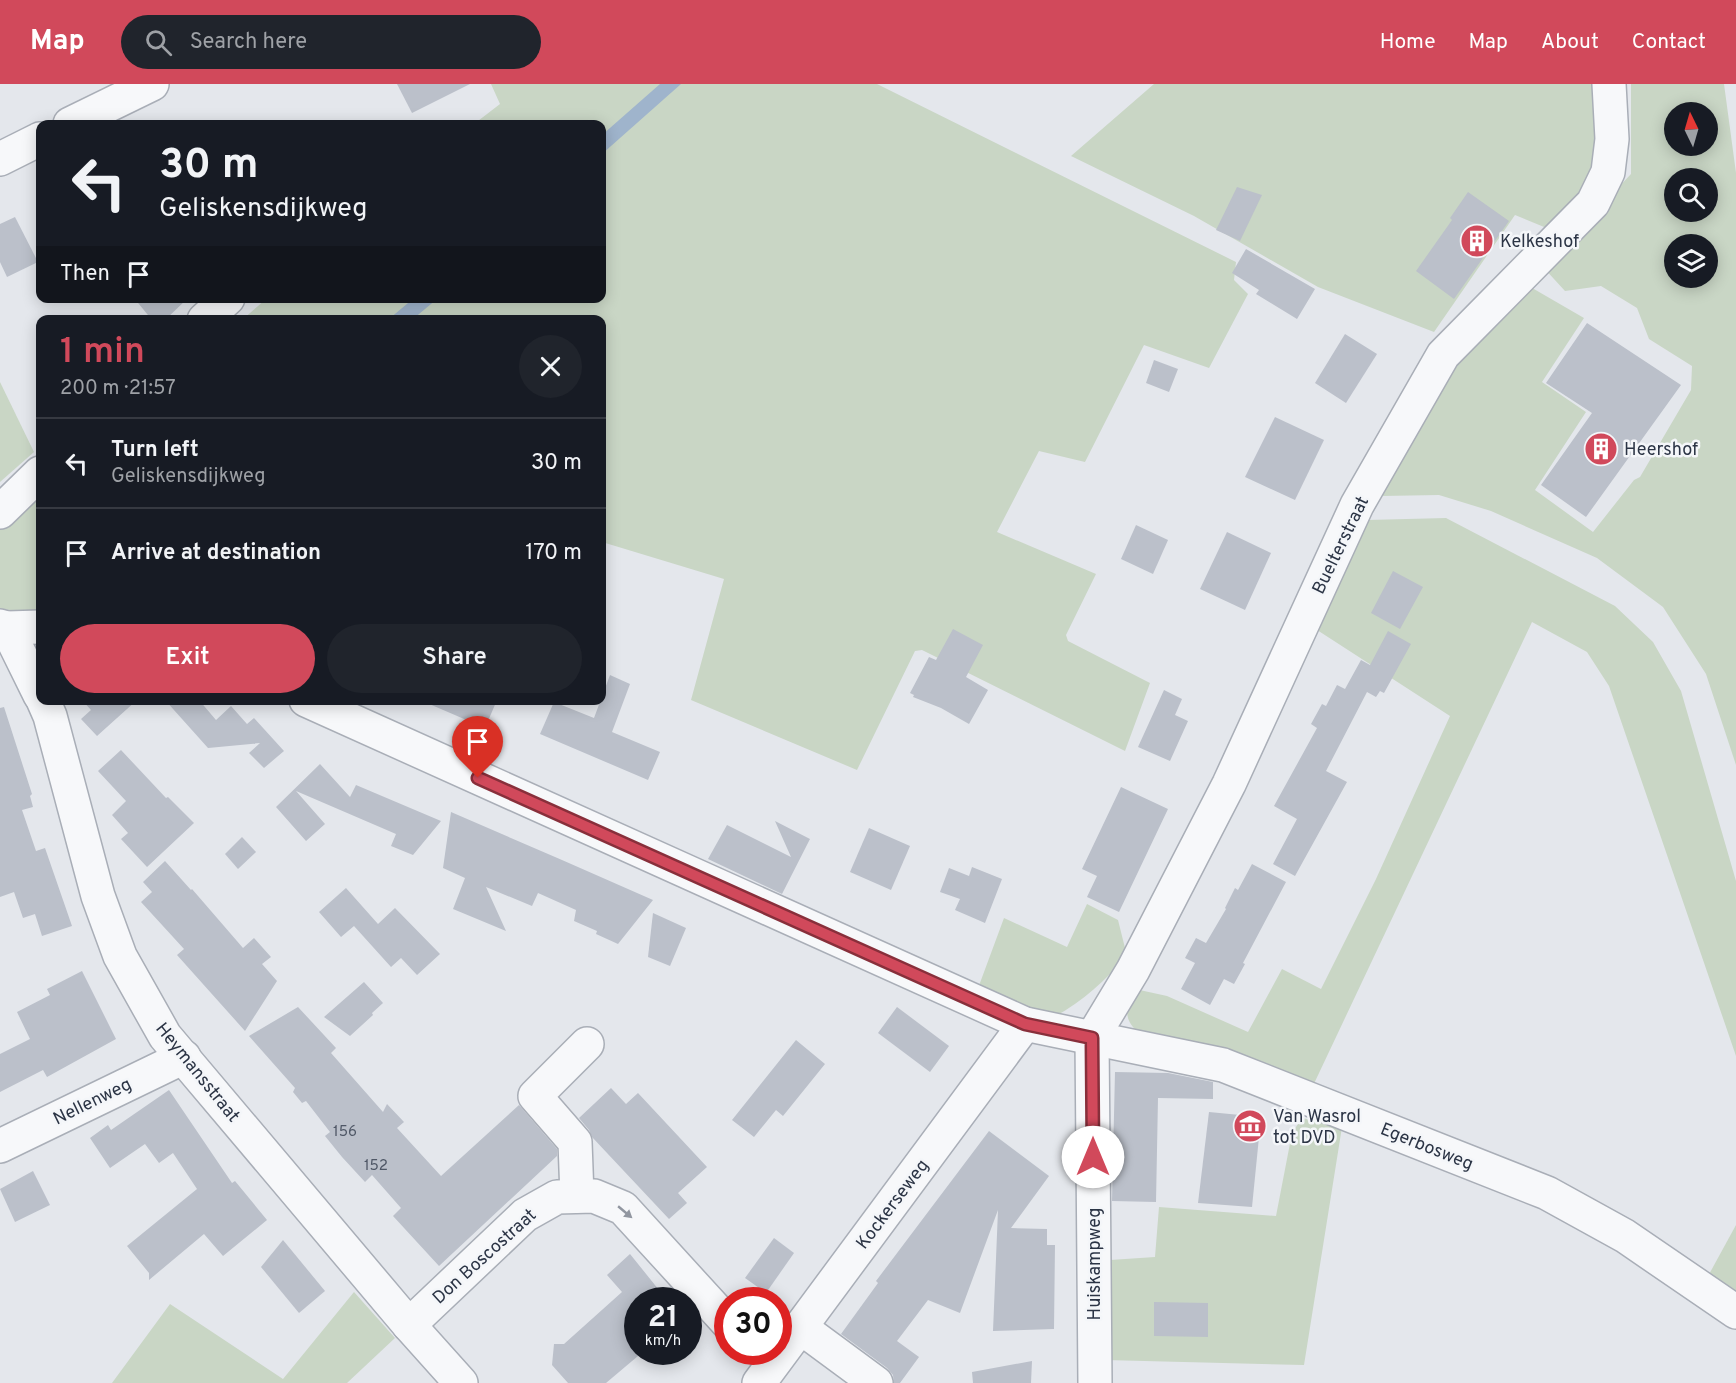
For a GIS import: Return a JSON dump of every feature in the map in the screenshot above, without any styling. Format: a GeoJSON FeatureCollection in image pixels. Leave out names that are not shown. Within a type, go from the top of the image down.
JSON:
{"type":"FeatureCollection","features":[{"type":"Feature","properties":{"kind":"street"},"geometry":{"type":"LineString","coordinates":[[78,120],[152,84]]}},
{"type":"Feature","properties":{"kind":"street","name":"Buelterstraat"},"geometry":{"type":"LineString","coordinates":[[1092,1038],[1133,970],[1229,784],[1357,505],[1443,355],[1593,203],[1608,172],[1612,140],[1609,84]]}},
{"type":"Feature","properties":{"kind":"street"},"geometry":{"type":"LineString","coordinates":[[0,159],[36,141]]}},
{"type":"Feature","properties":{"kind":"street"},"geometry":{"type":"LineString","coordinates":[[209,315],[223,303]]}},
{"type":"Feature","properties":{"kind":"street"},"geometry":{"type":"LineString","coordinates":[[0,512],[36,477]]}},
{"type":"Feature","properties":{"kind":"street"},"geometry":{"type":"LineString","coordinates":[[36,627],[3,627],[36,688]]}},
{"type":"Feature","properties":{"kind":"street","name":"Heymansstraat"},"geometry":{"type":"LineString","coordinates":[[45,705],[98,896],[120,956],[165,1036],[461,1383]]}},
{"type":"Feature","properties":{"kind":"street","name":"Egerbosweg"},"geometry":{"type":"LineString","coordinates":[[317,705],[1025,1024],[1223,1065],[1547,1193],[1625,1236],[1736,1312]]}},
{"type":"Feature","properties":{"kind":"street","name":"Kockerseweg"},"geometry":{"type":"LineString","coordinates":[[760,1368],[800,1327],[1025,1024]]}},
{"type":"Feature","properties":{"kind":"street","name":"Huiskampweg"},"geometry":{"type":"LineString","coordinates":[[1092,1038],[1095,1383]]}},
{"type":"Feature","properties":{"kind":"street"},"geometry":{"type":"LineString","coordinates":[[577,1196],[574,1142],[535,1095],[587,1044]]}},
{"type":"Feature","properties":{"kind":"street","name":"Nellenweg"},"geometry":{"type":"LineString","coordinates":[[0,1146],[184,1056]]}},
{"type":"Feature","properties":{"kind":"street","name":"Don Boscostraat"},"geometry":{"type":"LineString","coordinates":[[409,1324],[525,1215],[557,1197],[594,1196],[623,1208],[714,1308]]}},
{"type":"Feature","properties":{"kind":"street"},"geometry":{"type":"LineString","coordinates":[[800,1327],[876,1383]]}},
{"type":"Feature","properties":{"kind":"green space"},"geometry":{"type":"Polygon","coordinates":[[[491,84],[877,84],[1236,262],[1234,280],[1248,294],[1209,368],[1144,345],[1085,462],[1039,451],[997,532],[1096,574],[1066,635],[1068,641],[1150,683],[1125,751],[922,650],[915,651],[857,770],[691,700],[724,579],[606,543],[606,315],[248,315],[261,303],[606,303],[606,120],[479,120],[500,104],[491,84]]]}},
{"type":"Feature","properties":{"kind":"green space"},"geometry":{"type":"Polygon","coordinates":[[[1154,84],[1601,84],[1598,172],[1549,229],[1515,215],[1434,332],[1318,287],[1194,216],[1071,156],[1154,84]]]}},
{"type":"Feature","properties":{"kind":"green space"},"geometry":{"type":"Polygon","coordinates":[[[1631,84],[1724,84],[1736,173],[1736,765],[1706,674],[1663,607],[1597,558],[1491,511],[1439,495],[1381,496],[1448,371],[1527,285],[1584,318],[1542,382],[1586,412],[1535,490],[1593,532],[1634,480],[1640,477],[1691,390],[1692,366],[1649,339],[1637,308],[1601,286],[1565,291],[1543,267],[1631,174],[1631,84]]]}},
{"type":"Feature","properties":{"kind":"green space"},"geometry":{"type":"Polygon","coordinates":[[[0,382],[34,452],[0,482],[0,382]]]}},
{"type":"Feature","properties":{"kind":"green space"},"geometry":{"type":"Polygon","coordinates":[[[36,494],[36,613],[0,609],[0,525],[36,494]]]}},
{"type":"Feature","properties":{"kind":"green space"},"geometry":{"type":"Polygon","coordinates":[[[1446,518],[1615,606],[1653,642],[1681,691],[1736,881],[1736,1056],[1609,686],[1587,652],[1532,622],[1311,1090],[1146,1039],[1130,1022],[1127,1011],[1135,989],[1167,996],[1248,1032],[1282,969],[1321,989],[1376,879],[1450,716],[1314,628],[1367,520],[1446,518]]]}},
{"type":"Feature","properties":{"kind":"green space"},"geometry":{"type":"Polygon","coordinates":[[[1087,904],[1118,920],[1127,956],[1084,997],[1054,1017],[977,991],[1004,918],[1067,947],[1087,904]]]}},
{"type":"Feature","properties":{"kind":"green space"},"geometry":{"type":"Polygon","coordinates":[[[1302,1118],[1342,1127],[1304,1365],[1105,1360],[1110,1260],[1155,1257],[1159,1207],[1276,1216],[1292,1133],[1302,1118]]]}},
{"type":"Feature","properties":{"kind":"green space"},"geometry":{"type":"Polygon","coordinates":[[[1736,1225],[1736,1300],[1707,1278],[1736,1225]]]}},
{"type":"Feature","properties":{"kind":"green space"},"geometry":{"type":"Polygon","coordinates":[[[354,1292],[395,1338],[347,1383],[112,1383],[170,1304],[283,1379],[354,1292]]]}},
{"type":"Feature","properties":{"kind":"water"},"geometry":{"type":"Polygon","coordinates":[[[660,84],[681,84],[606,150],[606,131],[660,84]]]}},
{"type":"Feature","properties":{"kind":"water"},"geometry":{"type":"Polygon","coordinates":[[[408,303],[432,303],[418,315],[394,315],[408,303]]]}},
{"type":"Feature","properties":{"kind":"building"},"geometry":{"type":"Polygon","coordinates":[[[397,84],[470,84],[412,113],[397,84]]]}},
{"type":"Feature","properties":{"kind":"building"},"geometry":{"type":"Polygon","coordinates":[[[1237,187],[1262,195],[1240,241],[1216,230],[1237,187]]]}},
{"type":"Feature","properties":{"kind":"building","name":"Kelkeshof"},"geometry":{"type":"Polygon","coordinates":[[[1468,192],[1509,221],[1454,299],[1416,271],[1452,220],[1450,218],[1468,192]]]}},
{"type":"Feature","properties":{"kind":"building"},"geometry":{"type":"Polygon","coordinates":[[[15,217],[36,258],[36,263],[7,277],[0,262],[0,224],[15,217]]]}},
{"type":"Feature","properties":{"kind":"building"},"geometry":{"type":"Polygon","coordinates":[[[1246,249],[1315,289],[1297,319],[1256,294],[1259,290],[1232,273],[1246,249]]]}},
{"type":"Feature","properties":{"kind":"building"},"geometry":{"type":"Polygon","coordinates":[[[138,303],[183,303],[170,315],[148,315],[138,303]]]}},
{"type":"Feature","properties":{"kind":"building","name":"Heershof"},"geometry":{"type":"Polygon","coordinates":[[[1587,323],[1681,385],[1586,517],[1541,485],[1592,413],[1546,383],[1587,323]]]}},
{"type":"Feature","properties":{"kind":"building"},"geometry":{"type":"Polygon","coordinates":[[[1345,334],[1377,354],[1346,403],[1315,383],[1345,334]]]}},
{"type":"Feature","properties":{"kind":"building"},"geometry":{"type":"Polygon","coordinates":[[[1154,360],[1178,369],[1169,392],[1146,383],[1154,360]]]}},
{"type":"Feature","properties":{"kind":"building"},"geometry":{"type":"Polygon","coordinates":[[[1275,417],[1324,440],[1295,500],[1245,477],[1275,417]]]}},
{"type":"Feature","properties":{"kind":"building"},"geometry":{"type":"Polygon","coordinates":[[[1136,525],[1168,540],[1153,574],[1121,559],[1136,525]]]}},
{"type":"Feature","properties":{"kind":"building"},"geometry":{"type":"Polygon","coordinates":[[[1227,532],[1271,553],[1245,610],[1200,589],[1227,532]]]}},
{"type":"Feature","properties":{"kind":"building"},"geometry":{"type":"Polygon","coordinates":[[[1393,571],[1423,587],[1400,629],[1371,613],[1393,571]]]}},
{"type":"Feature","properties":{"kind":"building"},"geometry":{"type":"Polygon","coordinates":[[[953,629],[983,645],[966,677],[988,690],[969,724],[941,708],[913,697],[914,695],[910,693],[929,657],[936,660],[953,629]]]}},
{"type":"Feature","properties":{"kind":"building"},"geometry":{"type":"Polygon","coordinates":[[[1388,631],[1411,644],[1384,693],[1380,691],[1376,697],[1367,692],[1326,771],[1347,782],[1295,876],[1273,864],[1297,819],[1274,806],[1317,728],[1311,724],[1322,704],[1326,706],[1337,685],[1345,689],[1361,660],[1370,665],[1388,631]]]}},
{"type":"Feature","properties":{"kind":"building"},"geometry":{"type":"Polygon","coordinates":[[[610,675],[630,684],[612,732],[660,752],[648,780],[540,734],[553,705],[562,705],[594,718],[599,705],[606,705],[606,686],[610,675]]]}},
{"type":"Feature","properties":{"kind":"building"},"geometry":{"type":"Polygon","coordinates":[[[1164,690],[1182,699],[1175,715],[1188,721],[1170,761],[1138,747],[1164,690]]]}},
{"type":"Feature","properties":{"kind":"building"},"geometry":{"type":"Polygon","coordinates":[[[86,705],[131,705],[97,736],[81,719],[91,710],[86,705]]]}},
{"type":"Feature","properties":{"kind":"building"},"geometry":{"type":"Polygon","coordinates":[[[169,705],[203,705],[216,720],[231,706],[247,724],[254,718],[284,751],[264,768],[249,753],[260,743],[208,748],[169,705]]]}},
{"type":"Feature","properties":{"kind":"building"},"geometry":{"type":"Polygon","coordinates":[[[432,705],[495,705],[485,728],[432,705]]]}},
{"type":"Feature","properties":{"kind":"building"},"geometry":{"type":"Polygon","coordinates":[[[4,707],[32,794],[30,796],[33,807],[22,810],[36,851],[45,848],[72,926],[42,936],[35,914],[23,918],[14,892],[0,897],[0,708],[4,707]]]}},
{"type":"Feature","properties":{"kind":"building"},"geometry":{"type":"Polygon","coordinates":[[[121,750],[166,798],[168,797],[194,823],[147,867],[121,839],[128,833],[112,815],[126,801],[98,771],[121,750]]]}},
{"type":"Feature","properties":{"kind":"building"},"geometry":{"type":"Polygon","coordinates":[[[320,764],[350,797],[356,785],[441,821],[413,855],[391,846],[396,834],[296,791],[325,824],[306,841],[276,807],[320,764]]]}},
{"type":"Feature","properties":{"kind":"building"},"geometry":{"type":"Polygon","coordinates":[[[1121,787],[1168,809],[1119,912],[1087,897],[1097,876],[1082,869],[1121,787]]]}},
{"type":"Feature","properties":{"kind":"building"},"geometry":{"type":"Polygon","coordinates":[[[451,812],[653,900],[618,944],[574,921],[576,910],[538,893],[532,906],[486,887],[506,931],[453,909],[465,878],[443,868],[451,812]]]}},
{"type":"Feature","properties":{"kind":"building"},"geometry":{"type":"Polygon","coordinates":[[[775,821],[810,839],[782,894],[708,859],[727,825],[791,857],[775,821]]]}},
{"type":"Feature","properties":{"kind":"building"},"geometry":{"type":"Polygon","coordinates":[[[869,828],[910,846],[891,890],[850,872],[869,828]]]}},
{"type":"Feature","properties":{"kind":"building"},"geometry":{"type":"Polygon","coordinates":[[[242,837],[256,852],[238,869],[225,854],[242,837]]]}},
{"type":"Feature","properties":{"kind":"building"},"geometry":{"type":"Polygon","coordinates":[[[165,861],[243,948],[254,938],[271,957],[262,964],[277,981],[245,1031],[177,955],[184,949],[141,902],[152,892],[143,882],[165,861]]]}},
{"type":"Feature","properties":{"kind":"building"},"geometry":{"type":"Polygon","coordinates":[[[1252,864],[1286,882],[1234,984],[1224,979],[1210,1005],[1181,989],[1195,963],[1185,958],[1196,938],[1206,943],[1226,909],[1235,888],[1238,890],[1252,864]]]}},
{"type":"Feature","properties":{"kind":"building"},"geometry":{"type":"Polygon","coordinates":[[[972,867],[1002,879],[985,923],[955,910],[960,899],[940,892],[949,868],[969,876],[972,867]]]}},
{"type":"Feature","properties":{"kind":"building"},"geometry":{"type":"Polygon","coordinates":[[[346,888],[378,924],[395,908],[440,954],[417,975],[401,958],[391,967],[354,926],[341,937],[319,912],[346,888]]]}},
{"type":"Feature","properties":{"kind":"building"},"geometry":{"type":"Polygon","coordinates":[[[653,913],[686,928],[670,966],[648,957],[653,913]]]}},
{"type":"Feature","properties":{"kind":"building"},"geometry":{"type":"Polygon","coordinates":[[[82,971],[116,1039],[47,1077],[43,1070],[0,1092],[0,1054],[30,1039],[17,1012],[50,995],[47,989],[82,971]]]}},
{"type":"Feature","properties":{"kind":"building"},"geometry":{"type":"Polygon","coordinates":[[[364,982],[383,1003],[350,1036],[324,1017],[364,982]]]}},
{"type":"Feature","properties":{"kind":"building"},"geometry":{"type":"Polygon","coordinates":[[[298,1007],[336,1048],[331,1053],[383,1112],[387,1104],[404,1122],[397,1128],[441,1176],[519,1105],[557,1149],[557,1156],[439,1266],[393,1216],[401,1208],[372,1175],[365,1182],[342,1157],[325,1136],[330,1132],[306,1101],[302,1103],[293,1092],[295,1088],[249,1036],[298,1007]]]}},
{"type":"Feature","properties":{"kind":"building"},"geometry":{"type":"Polygon","coordinates":[[[897,1007],[949,1046],[930,1072],[878,1033],[897,1007]]]}},
{"type":"Feature","properties":{"kind":"building"},"geometry":{"type":"Polygon","coordinates":[[[796,1040],[825,1064],[783,1116],[776,1110],[754,1137],[732,1120],[796,1040]]]}},
{"type":"Feature","properties":{"kind":"building"},"geometry":{"type":"Polygon","coordinates":[[[1115,1072],[1168,1073],[1213,1082],[1213,1099],[1158,1098],[1156,1202],[1112,1201],[1115,1072]]]}},
{"type":"Feature","properties":{"kind":"building"},"geometry":{"type":"Polygon","coordinates":[[[611,1088],[626,1104],[638,1093],[707,1167],[678,1193],[687,1203],[669,1219],[592,1137],[579,1118],[611,1088]]]}},
{"type":"Feature","properties":{"kind":"building"},"geometry":{"type":"Polygon","coordinates":[[[169,1090],[232,1183],[235,1181],[267,1220],[223,1256],[204,1234],[149,1280],[149,1273],[127,1246],[197,1189],[173,1153],[159,1163],[145,1144],[110,1168],[90,1138],[108,1125],[111,1130],[169,1090]]]}},
{"type":"Feature","properties":{"kind":"building"},"geometry":{"type":"Polygon","coordinates":[[[1209,1112],[1261,1117],[1252,1207],[1198,1203],[1209,1112]]]}},
{"type":"Feature","properties":{"kind":"building"},"geometry":{"type":"Polygon","coordinates":[[[989,1131],[1049,1176],[1011,1228],[1047,1229],[1047,1245],[1055,1245],[1054,1329],[993,1331],[998,1210],[960,1313],[928,1300],[897,1341],[919,1357],[900,1383],[894,1383],[893,1375],[887,1368],[841,1334],[878,1283],[876,1281],[989,1131]]]}},
{"type":"Feature","properties":{"kind":"building"},"geometry":{"type":"Polygon","coordinates":[[[33,1171],[50,1205],[15,1222],[0,1189],[33,1171]]]}},
{"type":"Feature","properties":{"kind":"building"},"geometry":{"type":"Polygon","coordinates":[[[774,1238],[794,1253],[770,1287],[758,1287],[745,1278],[774,1238]]]}},
{"type":"Feature","properties":{"kind":"building"},"geometry":{"type":"Polygon","coordinates":[[[283,1240],[325,1291],[299,1313],[261,1267],[283,1240]]]}},
{"type":"Feature","properties":{"kind":"building"},"geometry":{"type":"Polygon","coordinates":[[[630,1254],[657,1287],[624,1287],[624,1365],[627,1365],[606,1383],[568,1383],[552,1365],[554,1344],[564,1344],[622,1292],[607,1275],[630,1254]]]}},
{"type":"Feature","properties":{"kind":"building"},"geometry":{"type":"Polygon","coordinates":[[[1154,1302],[1208,1303],[1208,1337],[1154,1336],[1154,1302]]]}},
{"type":"Feature","properties":{"kind":"building"},"geometry":{"type":"Polygon","coordinates":[[[1032,1361],[1031,1383],[973,1383],[972,1372],[1032,1361]]]}},
{"type":"Feature","properties":{"kind":"place","name":"Kelkeshof"},"geometry":{"type":"Point","coordinates":[1477,241]}},
{"type":"Feature","properties":{"kind":"place","name":"Heershof"},"geometry":{"type":"Point","coordinates":[1601,449]}},
{"type":"Feature","properties":{"kind":"place","name":"Van Wasrol tot DVD"},"geometry":{"type":"Point","coordinates":[1250,1126]}},
{"type":"Feature","properties":{"kind":"route"},"geometry":{"type":"LineString","coordinates":[[478,778],[1025,1024],[1092,1038],[1093,1157]]}}]}
